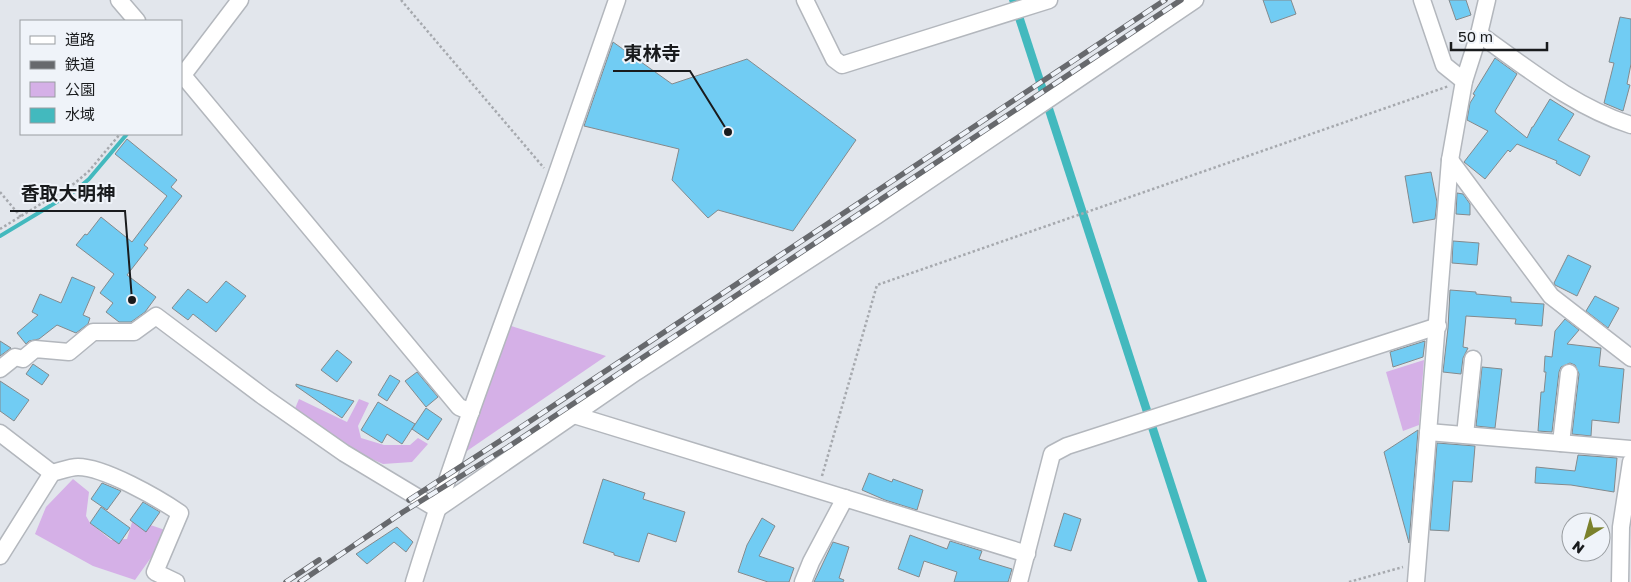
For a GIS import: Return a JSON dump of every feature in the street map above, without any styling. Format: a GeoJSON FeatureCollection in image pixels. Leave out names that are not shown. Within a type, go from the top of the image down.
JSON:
{"type":"FeatureCollection","features":[{"type":"Feature","properties":{"kind":"street"},"geometry":{"type":"LineString","coordinates":[[119,0],[136,20]]}},
{"type":"Feature","properties":{"kind":"street"},"geometry":{"type":"LineString","coordinates":[[240,0],[182,74],[459,407],[470,412]]}},
{"type":"Feature","properties":{"kind":"street"},"geometry":{"type":"LineString","coordinates":[[414,582],[470,412],[556,176],[616,0]]}},
{"type":"Feature","properties":{"kind":"street"},"geometry":{"type":"LineString","coordinates":[[805,0],[834,59],[842,65],[1049,0]]}},
{"type":"Feature","properties":{"kind":"street"},"geometry":{"type":"LineString","coordinates":[[437,509],[574,415],[884,210],[1195,0]]}},
{"type":"Feature","properties":{"kind":"street"},"geometry":{"type":"LineString","coordinates":[[1422,0],[1444,64],[1464,81]]}},
{"type":"Feature","properties":{"kind":"street"},"geometry":{"type":"LineString","coordinates":[[1416,582],[1450,160],[1464,81],[1480,34],[1487,0]]}},
{"type":"Feature","properties":{"kind":"street"},"geometry":{"type":"LineString","coordinates":[[1480,34],[1551,86],[1613,119],[1630,120]]}},
{"type":"Feature","properties":{"kind":"street"},"geometry":{"type":"LineString","coordinates":[[1450,160],[1551,296],[1631,358]]}},
{"type":"Feature","properties":{"kind":"street"},"geometry":{"type":"LineString","coordinates":[[0,369],[15,357],[23,359],[35,349],[70,352],[93,332],[134,332],[156,316],[264,397],[344,453],[437,509]]}},
{"type":"Feature","properties":{"kind":"street"},"geometry":{"type":"LineString","coordinates":[[1019,582],[1052,454],[1067,446],[1438,326]]}},
{"type":"Feature","properties":{"kind":"street"},"geometry":{"type":"LineString","coordinates":[[1465,435],[1473,358]]}},
{"type":"Feature","properties":{"kind":"street"},"geometry":{"type":"LineString","coordinates":[[1561,443],[1568,373]]}},
{"type":"Feature","properties":{"kind":"street"},"geometry":{"type":"LineString","coordinates":[[574,415],[1027,554]]}},
{"type":"Feature","properties":{"kind":"street"},"geometry":{"type":"LineString","coordinates":[[1428,432],[1631,449]]}},
{"type":"Feature","properties":{"kind":"street"},"geometry":{"type":"LineString","coordinates":[[0,433],[52,473]]}},
{"type":"Feature","properties":{"kind":"street"},"geometry":{"type":"LineString","coordinates":[[1620,582],[1621,527],[1631,462]]}},
{"type":"Feature","properties":{"kind":"street"},"geometry":{"type":"LineString","coordinates":[[0,556],[52,473],[75,467],[86,467],[104,473],[155,497],[180,513],[155,572],[176,582]]}},
{"type":"Feature","properties":{"kind":"street"},"geometry":{"type":"LineString","coordinates":[[803,582],[811,562],[845,498]]}},
{"type":"Feature","properties":{"kind":"path"},"geometry":{"type":"LineString","coordinates":[[401,0],[549,174],[556,176]]}},
{"type":"Feature","properties":{"kind":"path"},"geometry":{"type":"LineString","coordinates":[[818,490],[877,285],[1464,81]]}},
{"type":"Feature","properties":{"kind":"path"},"geometry":{"type":"LineString","coordinates":[[0,229],[75,183],[89,171],[119,135]]}},
{"type":"Feature","properties":{"kind":"path"},"geometry":{"type":"LineString","coordinates":[[0,192],[21,217]]}},
{"type":"Feature","properties":{"kind":"path"},"geometry":{"type":"LineString","coordinates":[[1349,582],[1417,563]]}},
{"type":"Feature","properties":{"kind":"green space"},"geometry":{"type":"Polygon","coordinates":[[[508,325],[606,356],[464,453],[508,325]]]}},
{"type":"Feature","properties":{"kind":"green space"},"geometry":{"type":"Polygon","coordinates":[[[1424,360],[1419,425],[1403,431],[1386,372],[1424,360]]]}},
{"type":"Feature","properties":{"kind":"green space"},"geometry":{"type":"Polygon","coordinates":[[[299,399],[347,422],[359,399],[369,403],[358,426],[361,438],[384,445],[410,445],[418,438],[428,444],[412,462],[383,464],[365,456],[294,411],[299,399]]]}},
{"type":"Feature","properties":{"kind":"green space"},"geometry":{"type":"Polygon","coordinates":[[[73,479],[89,492],[86,516],[90,523],[111,540],[127,539],[133,519],[165,530],[155,552],[135,580],[93,566],[35,534],[46,507],[73,479]]]}},
{"type":"Feature","properties":{"kind":"water"},"geometry":{"type":"Polygon","coordinates":[[[1009,0],[1018,0],[1207,582],[1198,582],[1009,0]]]}},
{"type":"Feature","properties":{"kind":"building"},"geometry":{"type":"Polygon","coordinates":[[[1263,0],[1291,0],[1296,14],[1271,23],[1263,0]]]}},
{"type":"Feature","properties":{"kind":"building"},"geometry":{"type":"Polygon","coordinates":[[[1449,0],[1466,0],[1471,15],[1456,20],[1449,0]]]}},
{"type":"Feature","properties":{"kind":"building"},"geometry":{"type":"Polygon","coordinates":[[[1620,17],[1631,19],[1631,64],[1627,84],[1630,85],[1623,111],[1604,103],[1614,63],[1609,62],[1620,17]]]}},
{"type":"Feature","properties":{"kind":"building"},"geometry":{"type":"Polygon","coordinates":[[[613,42],[672,84],[747,59],[856,140],[793,231],[718,210],[708,218],[672,180],[679,149],[584,126],[613,42]]]}},
{"type":"Feature","properties":{"kind":"building"},"geometry":{"type":"Polygon","coordinates":[[[1495,58],[1517,74],[1495,111],[1527,138],[1550,99],[1574,114],[1558,140],[1590,156],[1580,176],[1556,163],[1557,161],[1517,144],[1510,152],[1508,150],[1485,179],[1464,162],[1488,131],[1467,120],[1470,103],[1475,95],[1473,94],[1495,58]]]}},
{"type":"Feature","properties":{"kind":"building"},"geometry":{"type":"Polygon","coordinates":[[[127,139],[177,180],[171,187],[182,196],[144,245],[148,248],[127,275],[156,297],[145,312],[131,322],[119,322],[106,312],[113,303],[100,293],[114,274],[76,245],[85,234],[87,235],[101,217],[132,242],[167,196],[115,154],[127,139]]]}},
{"type":"Feature","properties":{"kind":"building"},"geometry":{"type":"Polygon","coordinates":[[[1431,172],[1437,202],[1435,219],[1413,223],[1405,176],[1431,172]]]}},
{"type":"Feature","properties":{"kind":"building"},"geometry":{"type":"Polygon","coordinates":[[[1457,193],[1463,194],[1470,204],[1470,215],[1456,214],[1457,193]]]}},
{"type":"Feature","properties":{"kind":"building"},"geometry":{"type":"Polygon","coordinates":[[[1453,241],[1479,243],[1477,265],[1452,263],[1453,241]]]}},
{"type":"Feature","properties":{"kind":"building"},"geometry":{"type":"Polygon","coordinates":[[[1568,255],[1591,266],[1577,296],[1554,283],[1568,255]]]}},
{"type":"Feature","properties":{"kind":"building"},"geometry":{"type":"Polygon","coordinates":[[[72,277],[95,287],[83,315],[90,318],[88,324],[76,333],[57,325],[39,339],[29,341],[26,344],[17,333],[38,315],[32,312],[40,294],[61,303],[72,277]]]}},
{"type":"Feature","properties":{"kind":"building"},"geometry":{"type":"Polygon","coordinates":[[[226,281],[246,296],[216,332],[193,314],[188,320],[172,308],[188,289],[207,303],[226,281]]]}},
{"type":"Feature","properties":{"kind":"building"},"geometry":{"type":"Polygon","coordinates":[[[1450,290],[1511,297],[1511,302],[1544,304],[1542,326],[1515,324],[1516,319],[1466,316],[1463,347],[1468,348],[1463,358],[1461,374],[1443,372],[1450,290]]]}},
{"type":"Feature","properties":{"kind":"building"},"geometry":{"type":"Polygon","coordinates":[[[1595,296],[1619,308],[1608,328],[1586,311],[1595,296]]]}},
{"type":"Feature","properties":{"kind":"building"},"geometry":{"type":"Polygon","coordinates":[[[1565,319],[1579,330],[1567,344],[1601,348],[1599,366],[1624,369],[1619,423],[1592,420],[1591,436],[1572,434],[1579,374],[1575,365],[1570,363],[1561,367],[1559,372],[1552,432],[1538,431],[1541,392],[1544,392],[1546,372],[1544,372],[1545,356],[1552,357],[1555,331],[1565,319]]]}},
{"type":"Feature","properties":{"kind":"building"},"geometry":{"type":"Polygon","coordinates":[[[0,341],[11,348],[0,356],[0,341]]]}},
{"type":"Feature","properties":{"kind":"building"},"geometry":{"type":"Polygon","coordinates":[[[1425,341],[1423,357],[1393,367],[1390,352],[1425,341]]]}},
{"type":"Feature","properties":{"kind":"building"},"geometry":{"type":"Polygon","coordinates":[[[337,350],[352,362],[337,382],[321,370],[337,350]]]}},
{"type":"Feature","properties":{"kind":"building"},"geometry":{"type":"Polygon","coordinates":[[[33,364],[49,375],[42,385],[26,374],[33,364]]]}},
{"type":"Feature","properties":{"kind":"building"},"geometry":{"type":"Polygon","coordinates":[[[1482,367],[1502,369],[1495,428],[1476,426],[1482,367]]]}},
{"type":"Feature","properties":{"kind":"building"},"geometry":{"type":"Polygon","coordinates":[[[417,372],[438,397],[426,407],[405,381],[417,372]]]}},
{"type":"Feature","properties":{"kind":"building"},"geometry":{"type":"Polygon","coordinates":[[[390,375],[400,381],[387,401],[378,395],[390,375]]]}},
{"type":"Feature","properties":{"kind":"building"},"geometry":{"type":"Polygon","coordinates":[[[0,381],[29,400],[14,421],[0,411],[0,381]]]}},
{"type":"Feature","properties":{"kind":"building"},"geometry":{"type":"Polygon","coordinates":[[[296,384],[354,401],[342,418],[296,386],[296,384]]]}},
{"type":"Feature","properties":{"kind":"building"},"geometry":{"type":"Polygon","coordinates":[[[378,402],[415,424],[402,444],[387,434],[382,443],[361,430],[378,402]]]}},
{"type":"Feature","properties":{"kind":"building"},"geometry":{"type":"Polygon","coordinates":[[[426,408],[442,419],[428,440],[412,429],[426,408]]]}},
{"type":"Feature","properties":{"kind":"building"},"geometry":{"type":"Polygon","coordinates":[[[1418,431],[1409,543],[1384,452],[1418,431]]]}},
{"type":"Feature","properties":{"kind":"building"},"geometry":{"type":"Polygon","coordinates":[[[1437,443],[1475,446],[1472,482],[1453,481],[1449,531],[1430,530],[1437,443]]]}},
{"type":"Feature","properties":{"kind":"building"},"geometry":{"type":"Polygon","coordinates":[[[1578,455],[1617,458],[1614,492],[1571,485],[1535,483],[1536,467],[1575,471],[1578,455]]]}},
{"type":"Feature","properties":{"kind":"building"},"geometry":{"type":"Polygon","coordinates":[[[869,473],[892,482],[893,479],[923,490],[917,510],[885,500],[862,490],[869,473]]]}},
{"type":"Feature","properties":{"kind":"building"},"geometry":{"type":"Polygon","coordinates":[[[603,479],[645,493],[643,499],[685,512],[676,542],[648,533],[639,562],[583,543],[603,479]]]}},
{"type":"Feature","properties":{"kind":"building"},"geometry":{"type":"Polygon","coordinates":[[[102,483],[121,491],[107,510],[91,499],[102,483]]]}},
{"type":"Feature","properties":{"kind":"building"},"geometry":{"type":"Polygon","coordinates":[[[143,502],[160,512],[146,532],[130,520],[143,502]]]}},
{"type":"Feature","properties":{"kind":"building"},"geometry":{"type":"Polygon","coordinates":[[[101,507],[130,528],[119,544],[90,523],[101,507]]]}},
{"type":"Feature","properties":{"kind":"building"},"geometry":{"type":"Polygon","coordinates":[[[1064,513],[1081,519],[1071,551],[1054,546],[1064,513]]]}},
{"type":"Feature","properties":{"kind":"building"},"geometry":{"type":"Polygon","coordinates":[[[762,518],[775,526],[759,556],[794,568],[789,582],[768,582],[738,572],[747,545],[762,518]]]}},
{"type":"Feature","properties":{"kind":"building"},"geometry":{"type":"Polygon","coordinates":[[[397,527],[413,542],[406,552],[394,542],[367,564],[356,554],[397,527]]]}},
{"type":"Feature","properties":{"kind":"building"},"geometry":{"type":"Polygon","coordinates":[[[910,535],[947,549],[950,541],[982,551],[979,559],[1012,569],[1008,582],[954,582],[957,572],[924,561],[919,577],[898,569],[910,535]]]}},
{"type":"Feature","properties":{"kind":"building"},"geometry":{"type":"Polygon","coordinates":[[[833,542],[849,547],[839,578],[844,580],[843,582],[814,582],[833,542]]]}},
{"type":"Feature","properties":{"kind":"waterway"},"geometry":{"type":"LineString","coordinates":[[0,236],[75,191],[89,179],[126,135]]}},
{"type":"Feature","properties":{"kind":"railway"},"geometry":{"type":"LineString","coordinates":[[409,500],[1165,0]]}},
{"type":"Feature","properties":{"kind":"railway"},"geometry":{"type":"LineString","coordinates":[[300,582],[403,512],[508,447],[1181,0]]}},
{"type":"Feature","properties":{"kind":"railway"},"geometry":{"type":"LineString","coordinates":[[286,582],[319,560]]}},
{"type":"Feature","properties":{"kind":"place","name":"東林寺"},"geometry":{"type":"Point","coordinates":[728,132]}},
{"type":"Feature","properties":{"kind":"place","name":"香取大明神"},"geometry":{"type":"Point","coordinates":[132,300]}}]}
